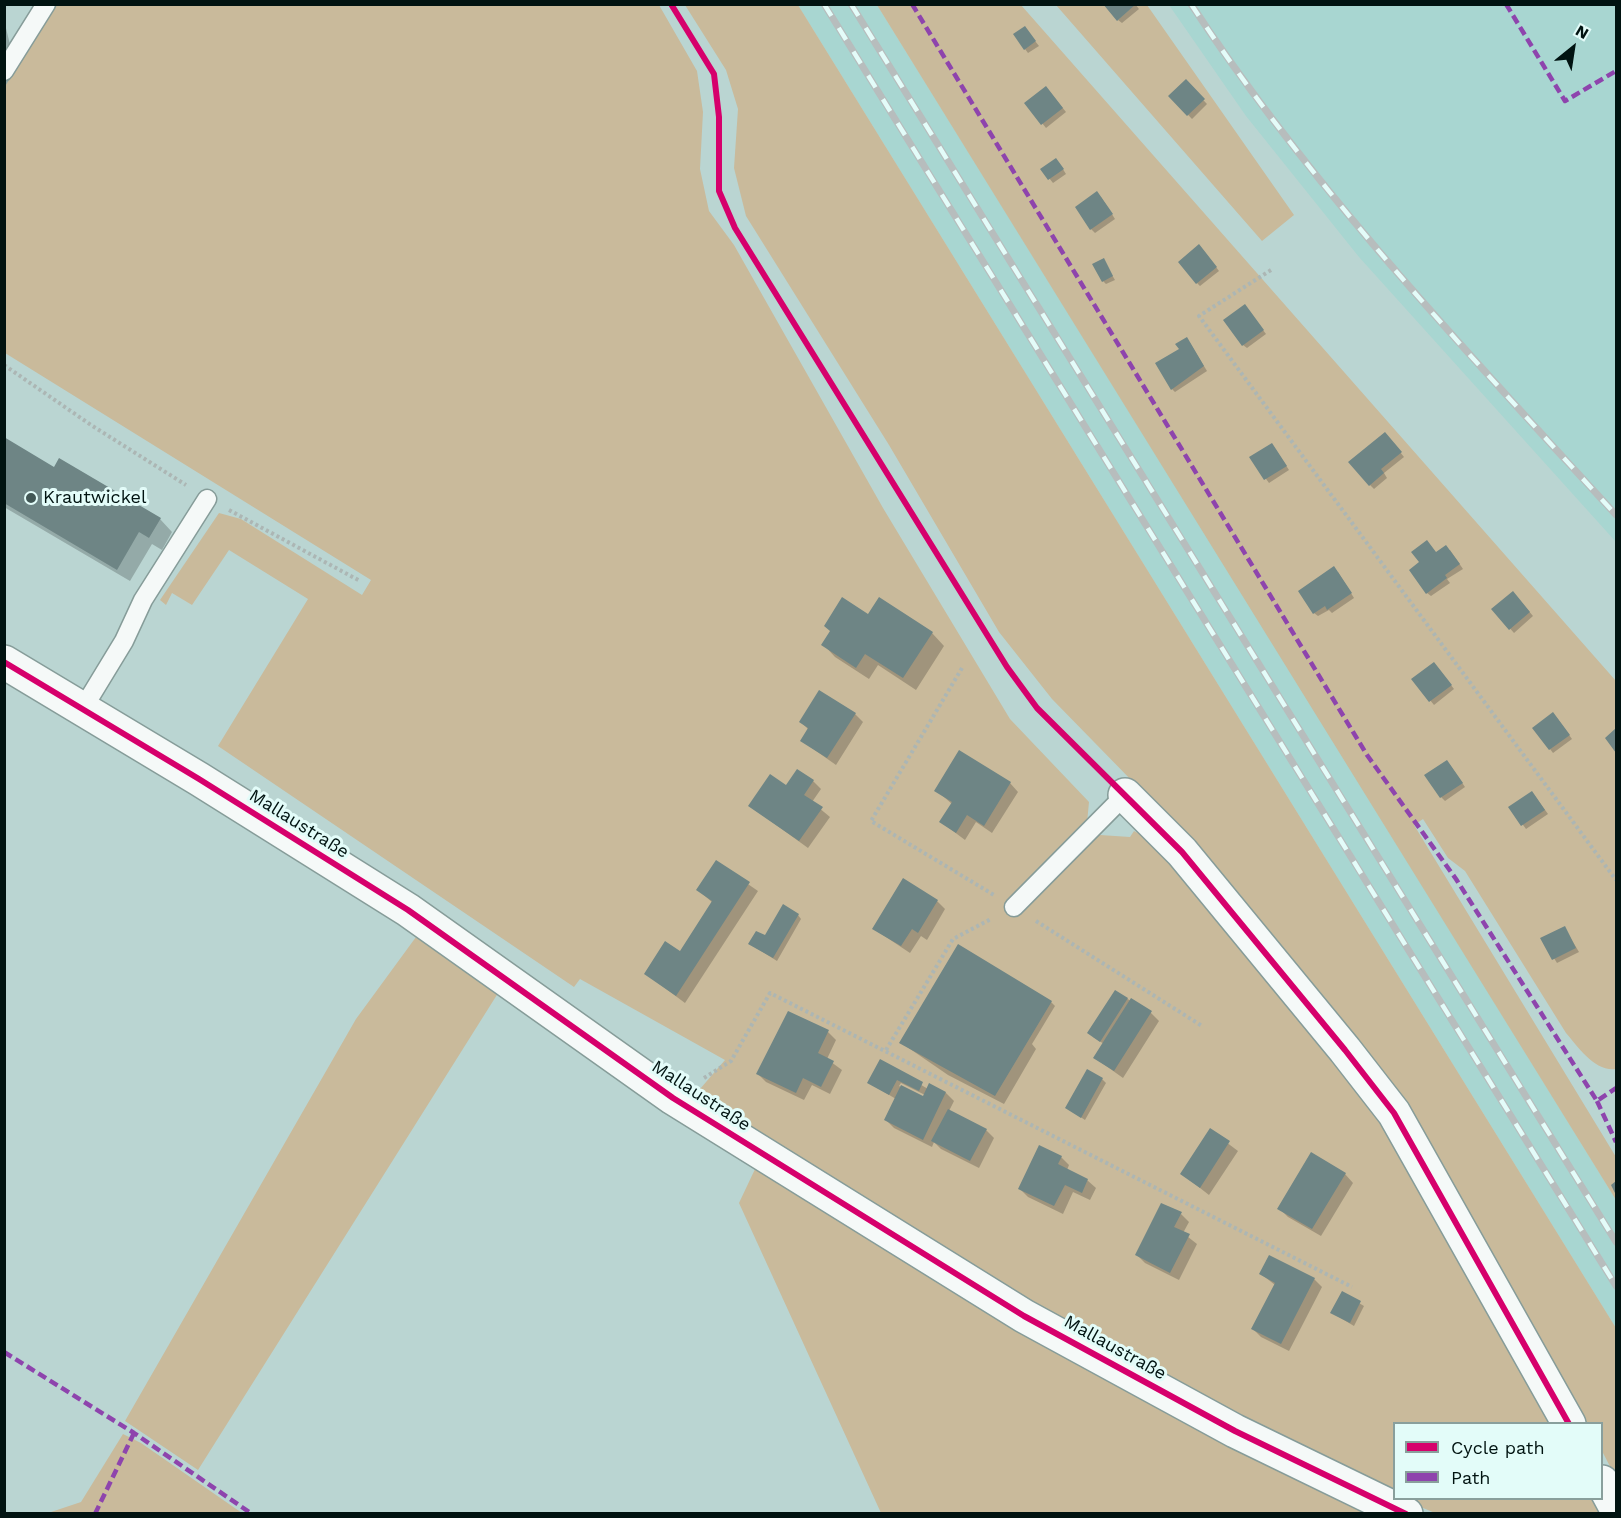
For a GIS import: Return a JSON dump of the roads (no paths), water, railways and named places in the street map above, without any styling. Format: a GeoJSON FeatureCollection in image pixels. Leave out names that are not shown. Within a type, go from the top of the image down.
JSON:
{"type":"FeatureCollection","features":[{"type":"Feature","properties":{"kind":"street","name":"Mallaustraße"},"geometry":{"type":"LineString","coordinates":[[4,662],[199,779],[408,910],[673,1098],[1024,1316],[1235,1431],[1406,1514]]}},
{"type":"Feature","properties":{"kind":"street"},"geometry":{"type":"LineString","coordinates":[[1125,795],[1182,852],[1346,1050],[1394,1113],[1568,1422]]}},
{"type":"Feature","properties":{"kind":"street"},"geometry":{"type":"LineString","coordinates":[[1603,1484],[1617,1508]]}},
{"type":"Feature","properties":{"kind":"lane"},"geometry":{"type":"LineString","coordinates":[[4,71],[46,4]]}},
{"type":"Feature","properties":{"kind":"lane"},"geometry":{"type":"LineString","coordinates":[[82,710],[124,641],[143,600],[207,498]]}},
{"type":"Feature","properties":{"kind":"lane"},"geometry":{"type":"LineString","coordinates":[[1014,907],[1125,795]]}},
{"type":"Feature","properties":{"kind":"railway"},"geometry":{"type":"LineString","coordinates":[[824,4],[1616,1286]]}},
{"type":"Feature","properties":{"kind":"railway"},"geometry":{"type":"LineString","coordinates":[[851,4],[1616,1242]]}},
{"type":"Feature","properties":{"kind":"railway"},"geometry":{"type":"LineString","coordinates":[[1191,4],[1238,73],[1288,139],[1393,268],[1616,515]]}},
{"type":"Feature","properties":{"kind":"place","name":"Krautwickel"},"geometry":{"type":"Point","coordinates":[31,498]}}]}
